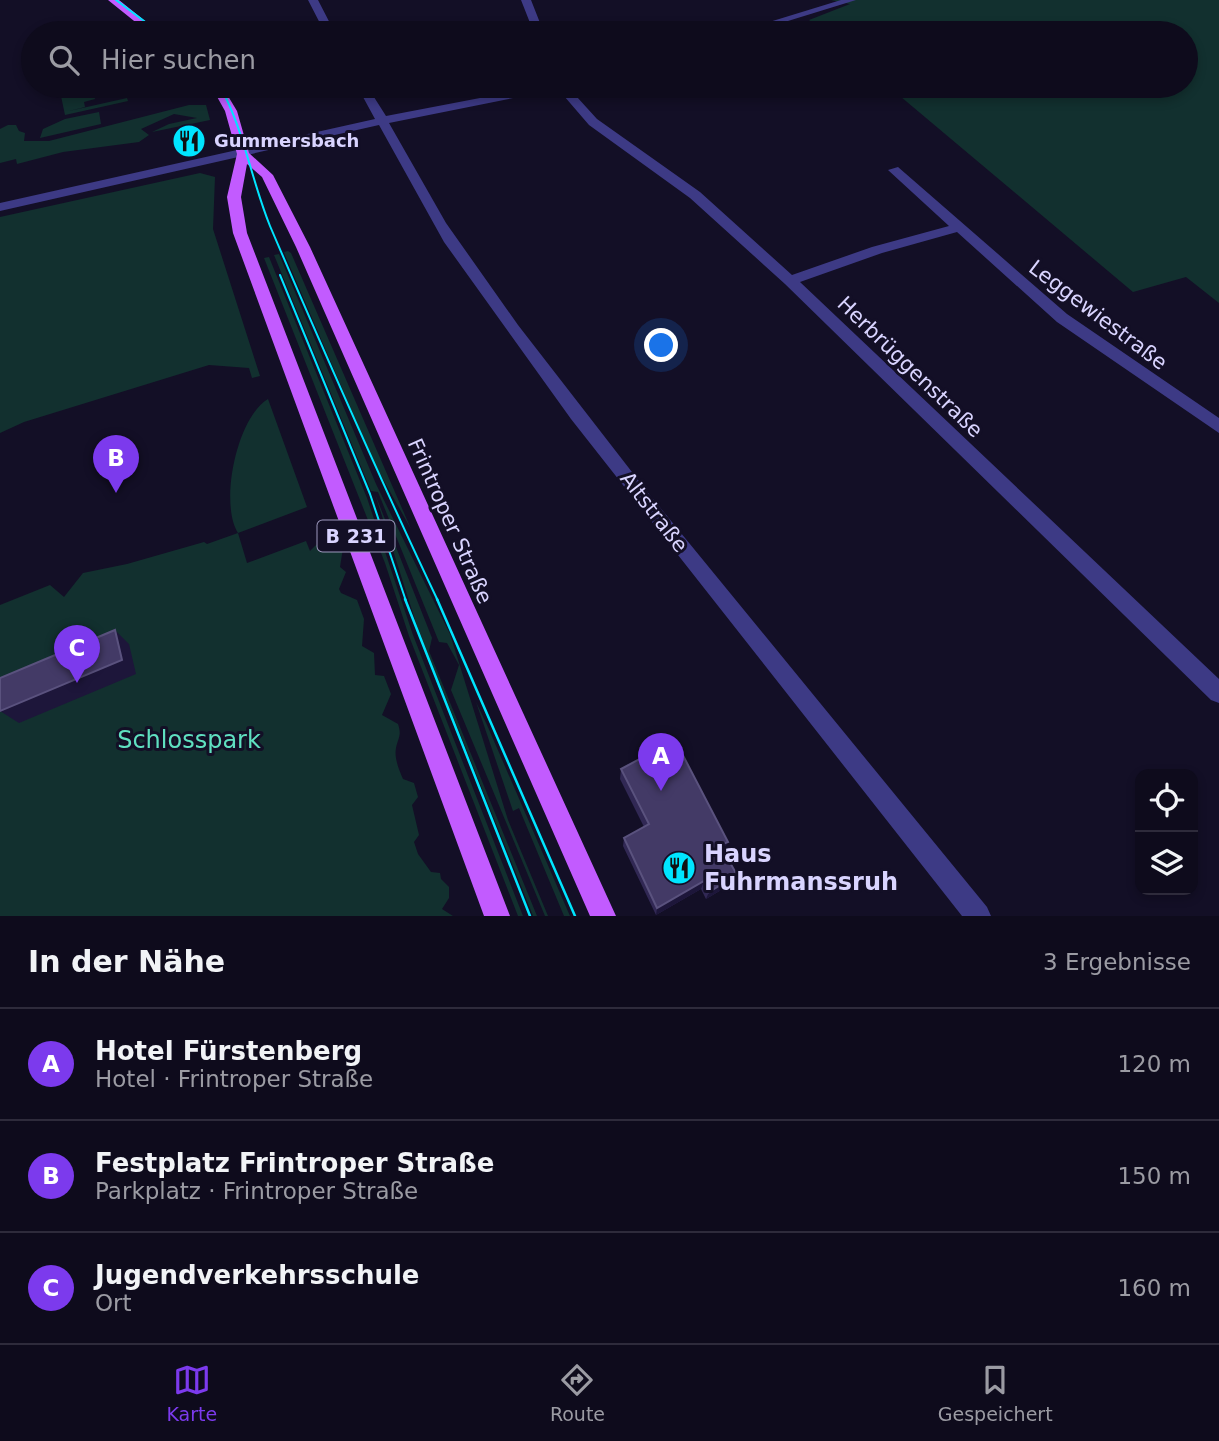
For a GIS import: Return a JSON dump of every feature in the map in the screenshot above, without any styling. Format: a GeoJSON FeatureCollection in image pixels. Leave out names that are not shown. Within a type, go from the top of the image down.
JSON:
{"type":"FeatureCollection","features":[{"type":"Feature","properties":{"kind":"main road"},"geometry":{"type":"LineString","coordinates":[[113,0],[140,21]]}},
{"type":"Feature","properties":{"kind":"main road","name":"B 231"},"geometry":{"type":"LineString","coordinates":[[223,98],[231,111],[243,153],[234,197],[240,233],[497,916]]}},
{"type":"Feature","properties":{"kind":"main road","name":"Frintroper Straße"},"geometry":{"type":"LineString","coordinates":[[243,153],[267,175],[303,247],[603,916]]}},
{"type":"Feature","properties":{"kind":"street"},"geometry":{"type":"LineString","coordinates":[[313,0],[324,21]]}},
{"type":"Feature","properties":{"kind":"street"},"geometry":{"type":"LineString","coordinates":[[526,0],[534,21]]}},
{"type":"Feature","properties":{"kind":"street"},"geometry":{"type":"LineString","coordinates":[[780,21],[851,0]]}},
{"type":"Feature","properties":{"kind":"street","name":"Altstraße"},"geometry":{"type":"LineString","coordinates":[[370,98],[449,239],[495,303],[657,518],[785,673],[978,916]]}},
{"type":"Feature","properties":{"kind":"street"},"geometry":{"type":"LineString","coordinates":[[0,207],[384,121],[500,98]]}},
{"type":"Feature","properties":{"kind":"street","name":"Herbrüggenstraße"},"geometry":{"type":"LineString","coordinates":[[571,98],[593,122],[695,195],[790,281],[1219,693]]}},
{"type":"Feature","properties":{"kind":"street","name":"Leggewiestraße"},"geometry":{"type":"LineString","coordinates":[[894,170],[1062,318],[1150,382],[1219,427]]}},
{"type":"Feature","properties":{"kind":"street"},"geometry":{"type":"LineString","coordinates":[[790,281],[877,250],[957,228]]}},
{"type":"Feature","properties":{"kind":"green space"},"geometry":{"type":"Polygon","coordinates":[[[831,0],[1219,0],[1219,303],[1186,277],[1133,292],[902,98],[1198,98],[1198,21],[809,20],[850,4],[831,0]]]}},
{"type":"Feature","properties":{"kind":"green space"},"geometry":{"type":"Polygon","coordinates":[[[61,98],[95,98],[84,102],[85,107],[69,111],[127,98],[128,101],[65,115],[61,98]]]}},
{"type":"Feature","properties":{"kind":"green space"},"geometry":{"type":"Polygon","coordinates":[[[189,105],[206,105],[210,120],[152,132],[169,124],[197,118],[174,114],[141,129],[149,135],[139,142],[63,152],[17,164],[16,159],[0,163],[0,129],[8,125],[16,125],[19,131],[25,133],[24,141],[49,141],[189,105]]]}},
{"type":"Feature","properties":{"kind":"green space"},"geometry":{"type":"Polygon","coordinates":[[[99,112],[101,124],[40,138],[43,129],[65,119],[99,112]]]}},
{"type":"Feature","properties":{"kind":"green space"},"geometry":{"type":"Polygon","coordinates":[[[200,173],[215,177],[213,229],[260,376],[252,378],[249,368],[209,365],[24,422],[0,433],[0,217],[200,173]]]}},
{"type":"Feature","properties":{"kind":"green space"},"geometry":{"type":"Polygon","coordinates":[[[288,251],[411,529],[375,465],[285,255],[284,252],[288,251]]]}},
{"type":"Feature","properties":{"kind":"green space"},"geometry":{"type":"Polygon","coordinates":[[[279,254],[376,484],[450,634],[508,820],[548,916],[545,916],[451,690],[459,665],[447,643],[439,642],[378,492],[371,491],[274,255],[279,254]]]}},
{"type":"Feature","properties":{"kind":"green space"},"geometry":{"type":"Polygon","coordinates":[[[269,257],[367,498],[413,635],[523,916],[518,916],[409,636],[385,563],[264,258],[269,257]]]}},
{"type":"Feature","properties":{"kind":"green space"},"geometry":{"type":"Polygon","coordinates":[[[268,399],[307,507],[238,533],[230,502],[234,462],[248,423],[268,399]]]}},
{"type":"Feature","properties":{"kind":"green space"},"geometry":{"type":"Polygon","coordinates":[[[375,494],[432,638],[429,651],[537,916],[533,916],[418,629],[375,494]]]}},
{"type":"Feature","properties":{"kind":"green space","name":"Schlosspark"},"geometry":{"type":"Polygon","coordinates":[[[238,533],[247,563],[306,541],[310,551],[330,539],[343,548],[340,567],[346,572],[339,589],[341,593],[357,600],[364,619],[362,646],[374,653],[375,675],[384,676],[391,694],[382,715],[398,724],[400,734],[396,752],[397,764],[403,779],[414,783],[418,797],[412,805],[419,835],[414,842],[418,854],[431,872],[440,873],[441,879],[449,887],[449,898],[442,909],[453,916],[0,916],[0,605],[50,585],[64,597],[83,573],[127,564],[204,542],[207,544],[238,533]]]}},
{"type":"Feature","properties":{"kind":"green space"},"geometry":{"type":"Polygon","coordinates":[[[476,702],[570,916],[564,916],[519,808],[513,811],[476,702]]]}},
{"type":"Feature","properties":{"kind":"building"},"geometry":{"type":"Polygon","coordinates":[[[115,630],[122,660],[0,711],[0,678],[115,630]]]}},
{"type":"Feature","properties":{"kind":"building"},"geometry":{"type":"Polygon","coordinates":[[[675,740],[728,842],[720,845],[737,875],[709,892],[704,881],[657,908],[624,838],[649,824],[621,769],[675,740]]]}},
{"type":"Feature","properties":{"kind":"tram line"},"geometry":{"type":"LineString","coordinates":[[116,0],[144,21]]}},
{"type":"Feature","properties":{"kind":"tram line"},"geometry":{"type":"LineString","coordinates":[[226,98],[270,226],[394,508],[438,601]]}},
{"type":"Feature","properties":{"kind":"tram line"},"geometry":{"type":"LineString","coordinates":[[280,275],[370,494],[406,601]]}},
{"type":"Feature","properties":{"kind":"tram line"},"geometry":{"type":"LineString","coordinates":[[405,599],[530,916]]}},
{"type":"Feature","properties":{"kind":"tram line"},"geometry":{"type":"LineString","coordinates":[[437,599],[575,916]]}},
{"type":"Feature","properties":{"kind":"place","name":"Gummersbach"},"geometry":{"type":"Point","coordinates":[189,141]}},
{"type":"Feature","properties":{"kind":"place","name":"Festplatz Frintroper Straße"},"geometry":{"type":"Point","coordinates":[116,493]}},
{"type":"Feature","properties":{"kind":"place","name":"Jugendverkehrsschule"},"geometry":{"type":"Point","coordinates":[77,683]}},
{"type":"Feature","properties":{"kind":"place","name":"Hotel Fürstenberg"},"geometry":{"type":"Point","coordinates":[661,791]}},
{"type":"Feature","properties":{"kind":"place","name":"Haus Fuhrmanssruh"},"geometry":{"type":"Point","coordinates":[679,868]}}]}
